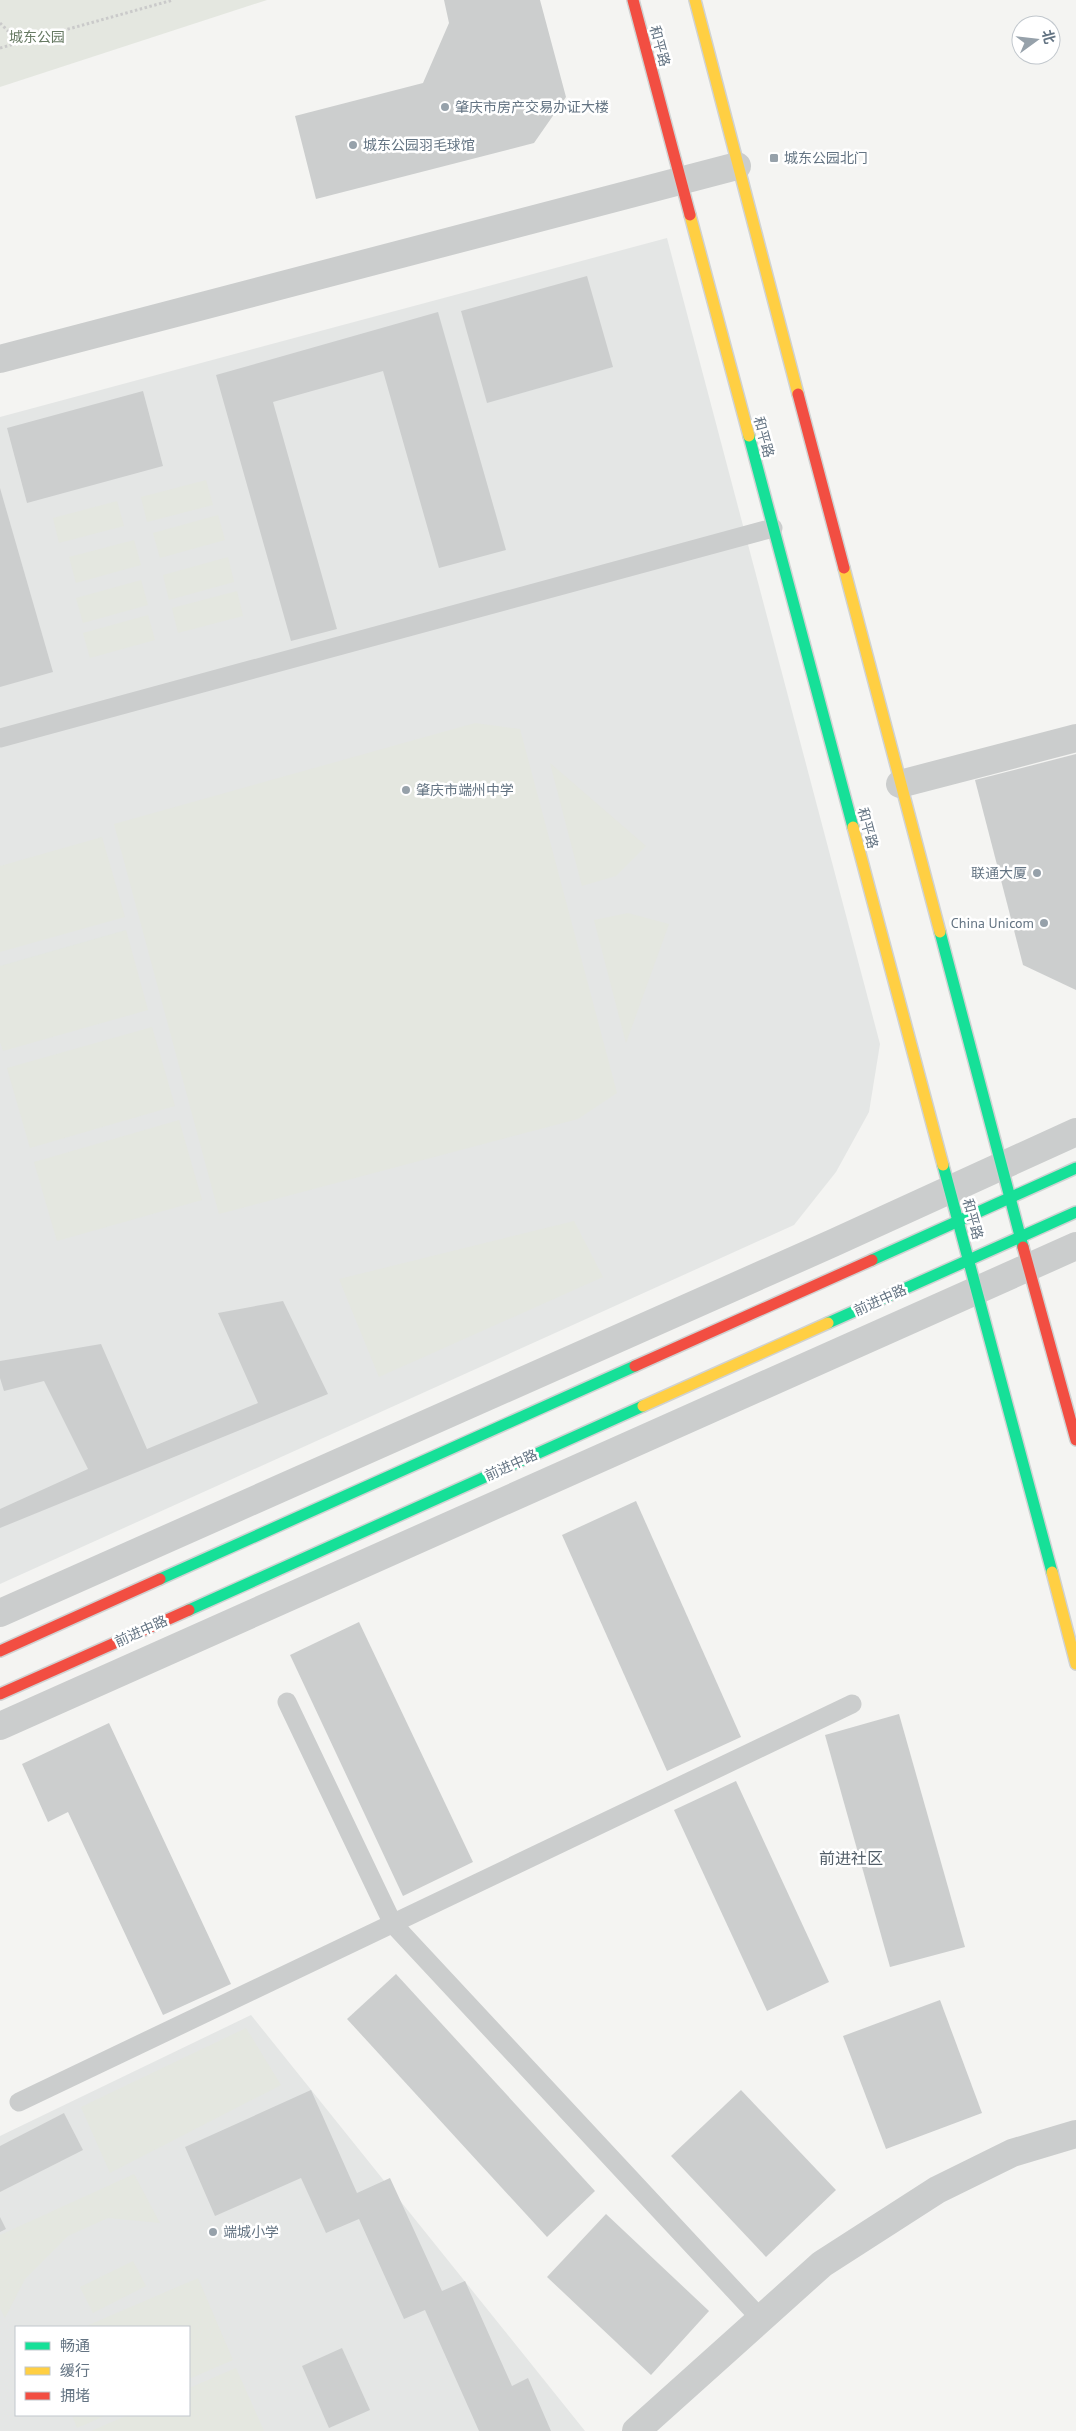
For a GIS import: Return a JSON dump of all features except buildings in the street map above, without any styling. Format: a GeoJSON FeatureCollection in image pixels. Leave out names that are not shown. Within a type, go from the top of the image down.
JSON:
{"type":"FeatureCollection","features":[{"type":"Feature","properties":{"kind":"main road","name":"和平路"},"geometry":{"type":"LineString","coordinates":[[633,0],[1076,1664]]}},
{"type":"Feature","properties":{"kind":"main road"},"geometry":{"type":"LineString","coordinates":[[695,0],[737,166],[1001,1166],[1076,1440]]}},
{"type":"Feature","properties":{"kind":"main road"},"geometry":{"type":"LineString","coordinates":[[0,1651],[1076,1168]]}},
{"type":"Feature","properties":{"kind":"main road","name":"前进中路"},"geometry":{"type":"LineString","coordinates":[[0,1694],[1076,1212]]}},
{"type":"Feature","properties":{"kind":"street"},"geometry":{"type":"LineString","coordinates":[[0,359],[737,166]]}},
{"type":"Feature","properties":{"kind":"street"},"geometry":{"type":"LineString","coordinates":[[900,784],[1076,738]]}},
{"type":"Feature","properties":{"kind":"street"},"geometry":{"type":"LineString","coordinates":[[0,1613],[1076,1132]]}},
{"type":"Feature","properties":{"kind":"street"},"geometry":{"type":"LineString","coordinates":[[0,1726],[1076,1246]]}},
{"type":"Feature","properties":{"kind":"street"},"geometry":{"type":"LineString","coordinates":[[636,2431],[822,2264],[936,2190],[1012,2153],[1076,2134]]}},
{"type":"Feature","properties":{"kind":"lane"},"geometry":{"type":"LineString","coordinates":[[0,738],[773,528]]}},
{"type":"Feature","properties":{"kind":"lane"},"geometry":{"type":"LineString","coordinates":[[287,1702],[393,1924],[761,2319]]}},
{"type":"Feature","properties":{"kind":"lane"},"geometry":{"type":"LineString","coordinates":[[19,2102],[852,1704]]}},
{"type":"Feature","properties":{"kind":"path"},"geometry":{"type":"LineString","coordinates":[[0,48],[173,0]]}},
{"type":"Feature","properties":{"kind":"path"},"geometry":{"type":"LineString","coordinates":[[0,23],[20,43]]}},
{"type":"Feature","properties":{"kind":"shaded area","name":"肇庆市端州中学"},"geometry":{"type":"Polygon","coordinates":[[[667,238],[880,1044],[869,1112],[836,1172],[794,1225],[0,1584],[0,417],[667,238]]]}},
{"type":"Feature","properties":{"kind":"shaded area","name":"端城小学"},"geometry":{"type":"Polygon","coordinates":[[[251,2015],[585,2431],[0,2431],[0,2136],[251,2015]]]}},
{"type":"Feature","properties":{"kind":"green space","name":"城东公园"},"geometry":{"type":"Polygon","coordinates":[[[0,0],[267,0],[0,87],[0,0]]]}},
{"type":"Feature","properties":{"kind":"green space"},"geometry":{"type":"Polygon","coordinates":[[[206,480],[213,505],[147,522],[141,497],[206,480]]]}},
{"type":"Feature","properties":{"kind":"green space"},"geometry":{"type":"Polygon","coordinates":[[[117,501],[124,526],[59,543],[53,518],[117,501]]]}},
{"type":"Feature","properties":{"kind":"green space"},"geometry":{"type":"Polygon","coordinates":[[[218,515],[225,540],[160,558],[153,533],[218,515]]]}},
{"type":"Feature","properties":{"kind":"green space"},"geometry":{"type":"Polygon","coordinates":[[[134,540],[141,565],[76,583],[69,557],[134,540]]]}},
{"type":"Feature","properties":{"kind":"green space"},"geometry":{"type":"Polygon","coordinates":[[[228,557],[234,582],[169,600],[163,575],[228,557]]]}},
{"type":"Feature","properties":{"kind":"green space"},"geometry":{"type":"Polygon","coordinates":[[[141,580],[148,605],[83,623],[76,598],[141,580]]]}},
{"type":"Feature","properties":{"kind":"green space"},"geometry":{"type":"Polygon","coordinates":[[[237,591],[243,616],[178,633],[172,608],[237,591]]]}},
{"type":"Feature","properties":{"kind":"green space"},"geometry":{"type":"Polygon","coordinates":[[[148,615],[155,640],[90,658],[83,633],[148,615]]]}},
{"type":"Feature","properties":{"kind":"green space"},"geometry":{"type":"Polygon","coordinates":[[[475,723],[520,729],[617,1093],[578,1119],[219,1214],[114,824],[475,723]]]}},
{"type":"Feature","properties":{"kind":"green space"},"geometry":{"type":"Polygon","coordinates":[[[550,763],[646,846],[616,876],[582,886],[550,763]]]}},
{"type":"Feature","properties":{"kind":"green space"},"geometry":{"type":"Polygon","coordinates":[[[102,837],[125,917],[0,952],[0,866],[102,837]]]}},
{"type":"Feature","properties":{"kind":"green space"},"geometry":{"type":"Polygon","coordinates":[[[628,913],[669,924],[626,1043],[594,920],[628,913]]]}},
{"type":"Feature","properties":{"kind":"green space"},"geometry":{"type":"Polygon","coordinates":[[[126,930],[148,1010],[3,1051],[0,1042],[0,966],[126,930]]]}},
{"type":"Feature","properties":{"kind":"green space"},"geometry":{"type":"Polygon","coordinates":[[[152,1027],[175,1106],[30,1148],[7,1068],[152,1027]]]}},
{"type":"Feature","properties":{"kind":"green space"},"geometry":{"type":"Polygon","coordinates":[[[179,1120],[202,1200],[57,1241],[34,1162],[179,1120]]]}},
{"type":"Feature","properties":{"kind":"green space"},"geometry":{"type":"Polygon","coordinates":[[[574,1221],[603,1277],[379,1377],[339,1279],[574,1221]]]}},
{"type":"Feature","properties":{"kind":"green space"},"geometry":{"type":"Polygon","coordinates":[[[246,2028],[281,2085],[110,2173],[81,2107],[246,2028]]]}},
{"type":"Feature","properties":{"kind":"green space"},"geometry":{"type":"Polygon","coordinates":[[[134,2174],[160,2223],[108,2218],[68,2236],[25,2279],[5,2318],[0,2308],[0,2235],[134,2174]]]}},
{"type":"Feature","properties":{"kind":"green space"},"geometry":{"type":"Polygon","coordinates":[[[133,2261],[146,2286],[93,2313],[80,2287],[133,2261]]]}},
{"type":"Feature","properties":{"kind":"green space"},"geometry":{"type":"Polygon","coordinates":[[[198,2278],[233,2360],[190,2379],[190,2326],[86,2326],[198,2278]]]}},
{"type":"Feature","properties":{"kind":"green space"},"geometry":{"type":"Polygon","coordinates":[[[236,2368],[264,2431],[91,2431],[126,2416],[190,2416],[190,2388],[236,2368]]]}},
{"type":"Feature","properties":{"kind":"green space"},"geometry":{"type":"Polygon","coordinates":[[[72,2416],[105,2416],[77,2428],[72,2416]]]}},
{"type":"Feature","properties":{"kind":"traffic: fast"},"geometry":{"type":"LineString","coordinates":[[749,436],[853,827]]}},
{"type":"Feature","properties":{"kind":"traffic: fast"},"geometry":{"type":"LineString","coordinates":[[940,932],[1023,1247]]}},
{"type":"Feature","properties":{"kind":"traffic: fast"},"geometry":{"type":"LineString","coordinates":[[943,1165],[1052,1572]]}},
{"type":"Feature","properties":{"kind":"traffic: fast"},"geometry":{"type":"LineString","coordinates":[[872,1260],[1076,1168]]}},
{"type":"Feature","properties":{"kind":"traffic: fast"},"geometry":{"type":"LineString","coordinates":[[828,1323],[1076,1212]]}},
{"type":"Feature","properties":{"kind":"traffic: fast"},"geometry":{"type":"LineString","coordinates":[[160,1579],[635,1366]]}},
{"type":"Feature","properties":{"kind":"traffic: fast"},"geometry":{"type":"LineString","coordinates":[[189,1610],[643,1406]]}},
{"type":"Feature","properties":{"kind":"traffic: slow"},"geometry":{"type":"LineString","coordinates":[[695,0],[798,394]]}},
{"type":"Feature","properties":{"kind":"traffic: slow"},"geometry":{"type":"LineString","coordinates":[[690,215],[749,436]]}},
{"type":"Feature","properties":{"kind":"traffic: slow"},"geometry":{"type":"LineString","coordinates":[[844,568],[940,932]]}},
{"type":"Feature","properties":{"kind":"traffic: slow"},"geometry":{"type":"LineString","coordinates":[[853,827],[943,1165]]}},
{"type":"Feature","properties":{"kind":"traffic: slow"},"geometry":{"type":"LineString","coordinates":[[643,1406],[828,1323]]}},
{"type":"Feature","properties":{"kind":"traffic: slow"},"geometry":{"type":"LineString","coordinates":[[1052,1572],[1076,1664]]}},
{"type":"Feature","properties":{"kind":"traffic: jam"},"geometry":{"type":"LineString","coordinates":[[633,0],[690,215]]}},
{"type":"Feature","properties":{"kind":"traffic: jam"},"geometry":{"type":"LineString","coordinates":[[798,394],[844,568]]}},
{"type":"Feature","properties":{"kind":"traffic: jam"},"geometry":{"type":"LineString","coordinates":[[1023,1247],[1076,1440]]}},
{"type":"Feature","properties":{"kind":"traffic: jam"},"geometry":{"type":"LineString","coordinates":[[635,1366],[872,1260]]}},
{"type":"Feature","properties":{"kind":"traffic: jam"},"geometry":{"type":"LineString","coordinates":[[0,1651],[160,1579]]}},
{"type":"Feature","properties":{"kind":"traffic: jam"},"geometry":{"type":"LineString","coordinates":[[0,1694],[189,1610]]}},
{"type":"Feature","properties":{"kind":"place","name":"肇庆市房产交易办证大楼"},"geometry":{"type":"Point","coordinates":[445,107]}},
{"type":"Feature","properties":{"kind":"place","name":"城东公园羽毛球馆"},"geometry":{"type":"Point","coordinates":[353,145]}},
{"type":"Feature","properties":{"kind":"place","name":"城东公园北门"},"geometry":{"type":"Point","coordinates":[774,158]}},
{"type":"Feature","properties":{"kind":"place","name":"肇庆市端州中学"},"geometry":{"type":"Point","coordinates":[406,790]}},
{"type":"Feature","properties":{"kind":"place","name":"联通大厦"},"geometry":{"type":"Point","coordinates":[1037,873]}},
{"type":"Feature","properties":{"kind":"place","name":"China Unicom"},"geometry":{"type":"Point","coordinates":[1044,923]}},
{"type":"Feature","properties":{"kind":"place","name":"端城小学"},"geometry":{"type":"Point","coordinates":[213,2232]}},
{"type":"Feature","properties":{"kind":"district","name":"前进社区"},"geometry":{"type":"Point","coordinates":[851,1858]}}]}
